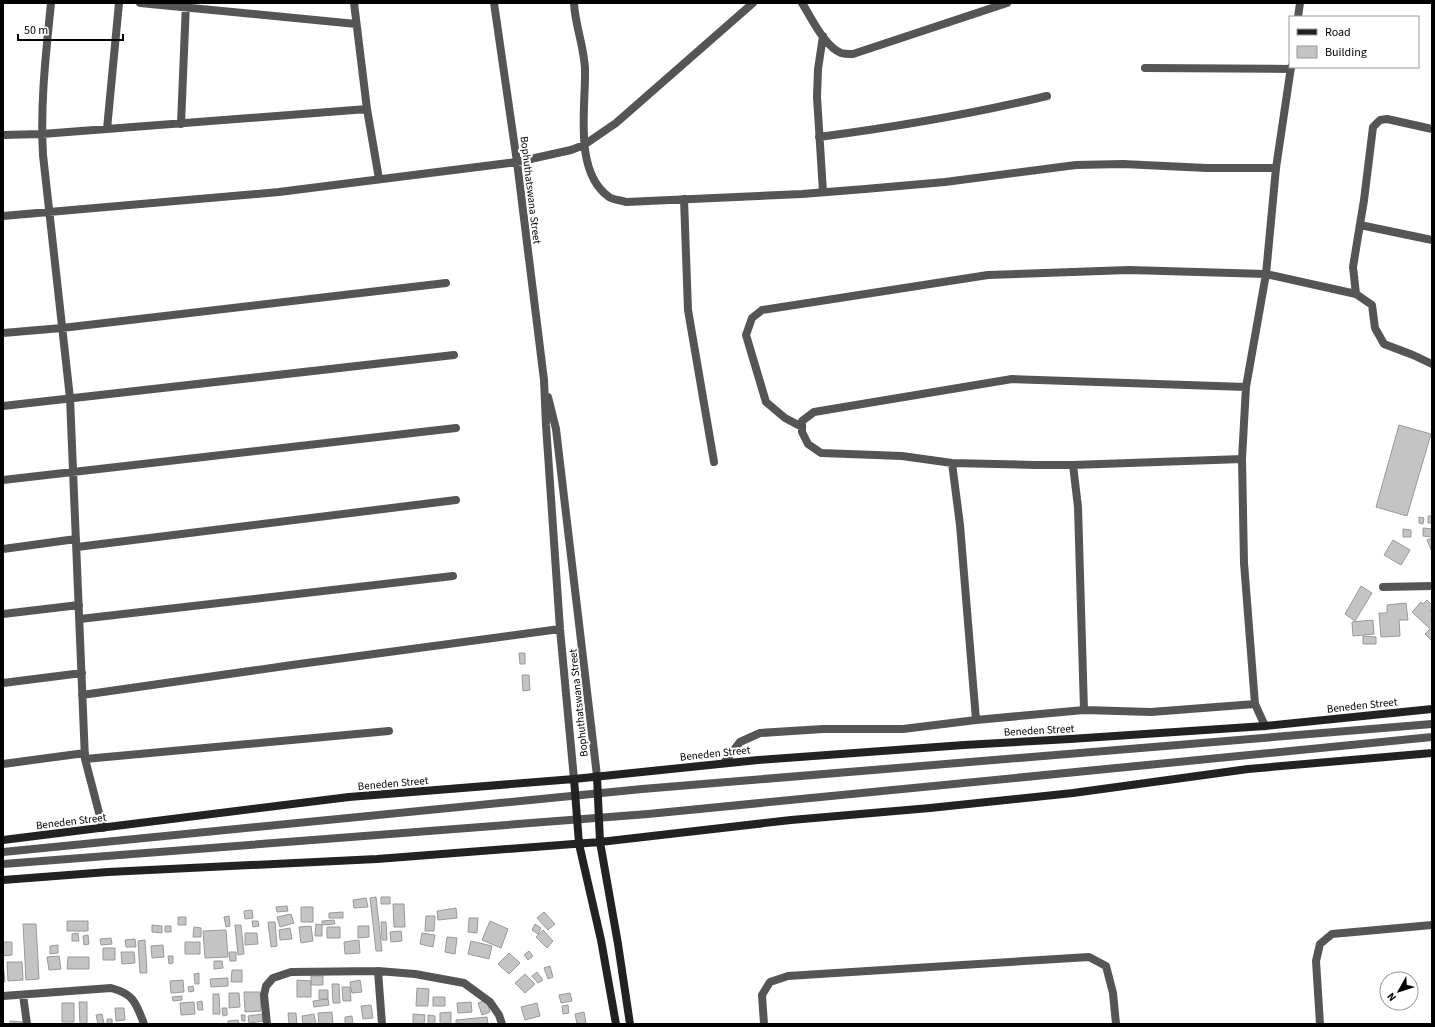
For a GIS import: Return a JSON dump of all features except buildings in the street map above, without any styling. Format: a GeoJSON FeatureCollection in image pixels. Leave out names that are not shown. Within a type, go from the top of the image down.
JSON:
{"type":"FeatureCollection","features":[{"type":"Feature","properties":{"kind":"main road","name":"Beneden Street"},"geometry":{"type":"LineString","coordinates":[[3,840],[349,797],[574,779],[724,763],[964,745],[1265,726],[1432,709]]}},
{"type":"Feature","properties":{"kind":"main road"},"geometry":{"type":"LineString","coordinates":[[3,880],[108,872],[377,859],[579,844],[791,820],[930,808],[1073,793],[1248,769],[1432,753]]}},
{"type":"Feature","properties":{"kind":"main road","name":"Bophuthatswana Street"},"geometry":{"type":"LineString","coordinates":[[597,776],[600,842],[630,1024]]}},
{"type":"Feature","properties":{"kind":"main road","name":"Bophuthatswana Street"},"geometry":{"type":"LineString","coordinates":[[574,779],[579,844],[601,940],[616,1024]]}},
{"type":"Feature","properties":{"kind":"street"},"geometry":{"type":"LineString","coordinates":[[51,3],[44,68],[42,134],[49,212],[70,398],[85,756],[103,828]]}},
{"type":"Feature","properties":{"kind":"street"},"geometry":{"type":"LineString","coordinates":[[107,129],[119,3]]}},
{"type":"Feature","properties":{"kind":"street"},"geometry":{"type":"LineString","coordinates":[[140,3],[186,5],[356,24]]}},
{"type":"Feature","properties":{"kind":"street"},"geometry":{"type":"LineString","coordinates":[[354,3],[367,109],[379,179]]}},
{"type":"Feature","properties":{"kind":"street","name":"Bophuthatswana Street"},"geometry":{"type":"LineString","coordinates":[[494,3],[517,162],[544,380],[560,629],[574,779]]}},
{"type":"Feature","properties":{"kind":"street"},"geometry":{"type":"LineString","coordinates":[[574,3],[575,15],[582,43],[585,69],[584,145],[590,170],[599,188],[610,198],[626,202],[823,192],[945,182],[1076,165],[1123,164],[1207,168],[1276,168]]}},
{"type":"Feature","properties":{"kind":"street"},"geometry":{"type":"LineString","coordinates":[[3,216],[279,192],[517,162],[571,150],[584,145],[616,123],[753,3]]}},
{"type":"Feature","properties":{"kind":"street"},"geometry":{"type":"LineString","coordinates":[[802,3],[831,46],[841,53],[854,54],[1007,3]]}},
{"type":"Feature","properties":{"kind":"street"},"geometry":{"type":"LineString","coordinates":[[1298,16],[1300,3]]}},
{"type":"Feature","properties":{"kind":"street"},"geometry":{"type":"LineString","coordinates":[[180,124],[186,5]]}},
{"type":"Feature","properties":{"kind":"street"},"geometry":{"type":"LineString","coordinates":[[823,36],[818,69],[817,98],[823,192]]}},
{"type":"Feature","properties":{"kind":"street"},"geometry":{"type":"LineString","coordinates":[[1146,68],[1291,68],[1276,168],[1266,274],[1246,387],[1242,459],[1245,579],[1255,704],[1265,726]]}},
{"type":"Feature","properties":{"kind":"street"},"geometry":{"type":"LineString","coordinates":[[819,137],[869,131],[986,110],[1047,96]]}},
{"type":"Feature","properties":{"kind":"street"},"geometry":{"type":"LineString","coordinates":[[3,135],[42,134],[367,109]]}},
{"type":"Feature","properties":{"kind":"street"},"geometry":{"type":"LineString","coordinates":[[1356,294],[1353,267],[1373,127],[1380,120],[1387,119],[1432,129]]}},
{"type":"Feature","properties":{"kind":"street"},"geometry":{"type":"LineString","coordinates":[[684,199],[688,310],[714,462]]}},
{"type":"Feature","properties":{"kind":"street"},"geometry":{"type":"LineString","coordinates":[[1360,225],[1432,240]]}},
{"type":"Feature","properties":{"kind":"street"},"geometry":{"type":"LineString","coordinates":[[802,427],[786,418],[766,402],[746,335],[752,318],[762,310],[988,275],[1129,270],[1266,274],[1356,294],[1372,306],[1375,328],[1384,344],[1432,364]]}},
{"type":"Feature","properties":{"kind":"street"},"geometry":{"type":"LineString","coordinates":[[3,333],[62,328],[446,283]]}},
{"type":"Feature","properties":{"kind":"street"},"geometry":{"type":"LineString","coordinates":[[3,406],[454,355]]}},
{"type":"Feature","properties":{"kind":"street","name":"Bophuthatswana Street"},"geometry":{"type":"LineString","coordinates":[[544,380],[556,429],[597,776]]}},
{"type":"Feature","properties":{"kind":"street"},"geometry":{"type":"LineString","coordinates":[[1242,459],[1073,465],[952,463],[902,456],[821,453],[808,444],[802,432],[802,421],[814,412],[1012,380],[1246,387]]}},
{"type":"Feature","properties":{"kind":"street"},"geometry":{"type":"LineString","coordinates":[[3,480],[456,428]]}},
{"type":"Feature","properties":{"kind":"street"},"geometry":{"type":"LineString","coordinates":[[952,463],[960,525],[976,720]]}},
{"type":"Feature","properties":{"kind":"street"},"geometry":{"type":"LineString","coordinates":[[1073,465],[1078,507],[1084,710]]}},
{"type":"Feature","properties":{"kind":"street"},"geometry":{"type":"LineString","coordinates":[[3,548],[76,543],[456,500]]}},
{"type":"Feature","properties":{"kind":"street"},"geometry":{"type":"LineString","coordinates":[[80,618],[454,576]]}},
{"type":"Feature","properties":{"kind":"street"},"geometry":{"type":"LineString","coordinates":[[1383,587],[1432,586]]}},
{"type":"Feature","properties":{"kind":"street"},"geometry":{"type":"LineString","coordinates":[[3,614],[79,605]]}},
{"type":"Feature","properties":{"kind":"street"},"geometry":{"type":"LineString","coordinates":[[82,695],[560,629]]}},
{"type":"Feature","properties":{"kind":"street"},"geometry":{"type":"LineString","coordinates":[[3,683],[82,673]]}},
{"type":"Feature","properties":{"kind":"street"},"geometry":{"type":"LineString","coordinates":[[724,763],[740,742],[760,733],[823,729],[904,729],[976,720],[1084,710],[1151,712],[1255,704]]}},
{"type":"Feature","properties":{"kind":"street"},"geometry":{"type":"LineString","coordinates":[[3,852],[642,789],[1432,724]]}},
{"type":"Feature","properties":{"kind":"street"},"geometry":{"type":"LineString","coordinates":[[3,764],[389,731]]}},
{"type":"Feature","properties":{"kind":"street"},"geometry":{"type":"LineString","coordinates":[[3,864],[656,813],[1432,737]]}},
{"type":"Feature","properties":{"kind":"street"},"geometry":{"type":"LineString","coordinates":[[1320,1024],[1316,961],[1320,944],[1332,934],[1432,925]]}},
{"type":"Feature","properties":{"kind":"street"},"geometry":{"type":"LineString","coordinates":[[764,1024],[762,995],[770,982],[788,976],[1089,956],[1106,966],[1113,993],[1116,1024]]}},
{"type":"Feature","properties":{"kind":"street"},"geometry":{"type":"LineString","coordinates":[[268,1024],[264,995],[266,986],[273,978],[292,972],[378,971],[416,974],[464,983],[490,1002],[499,1015],[502,1024]]}},
{"type":"Feature","properties":{"kind":"street"},"geometry":{"type":"LineString","coordinates":[[378,971],[382,1024]]}},
{"type":"Feature","properties":{"kind":"street"},"geometry":{"type":"LineString","coordinates":[[3,996],[111,988],[120,990],[130,996],[138,1007],[144,1024]]}},
{"type":"Feature","properties":{"kind":"street"},"geometry":{"type":"LineString","coordinates":[[24,995],[27,1024]]}}]}
